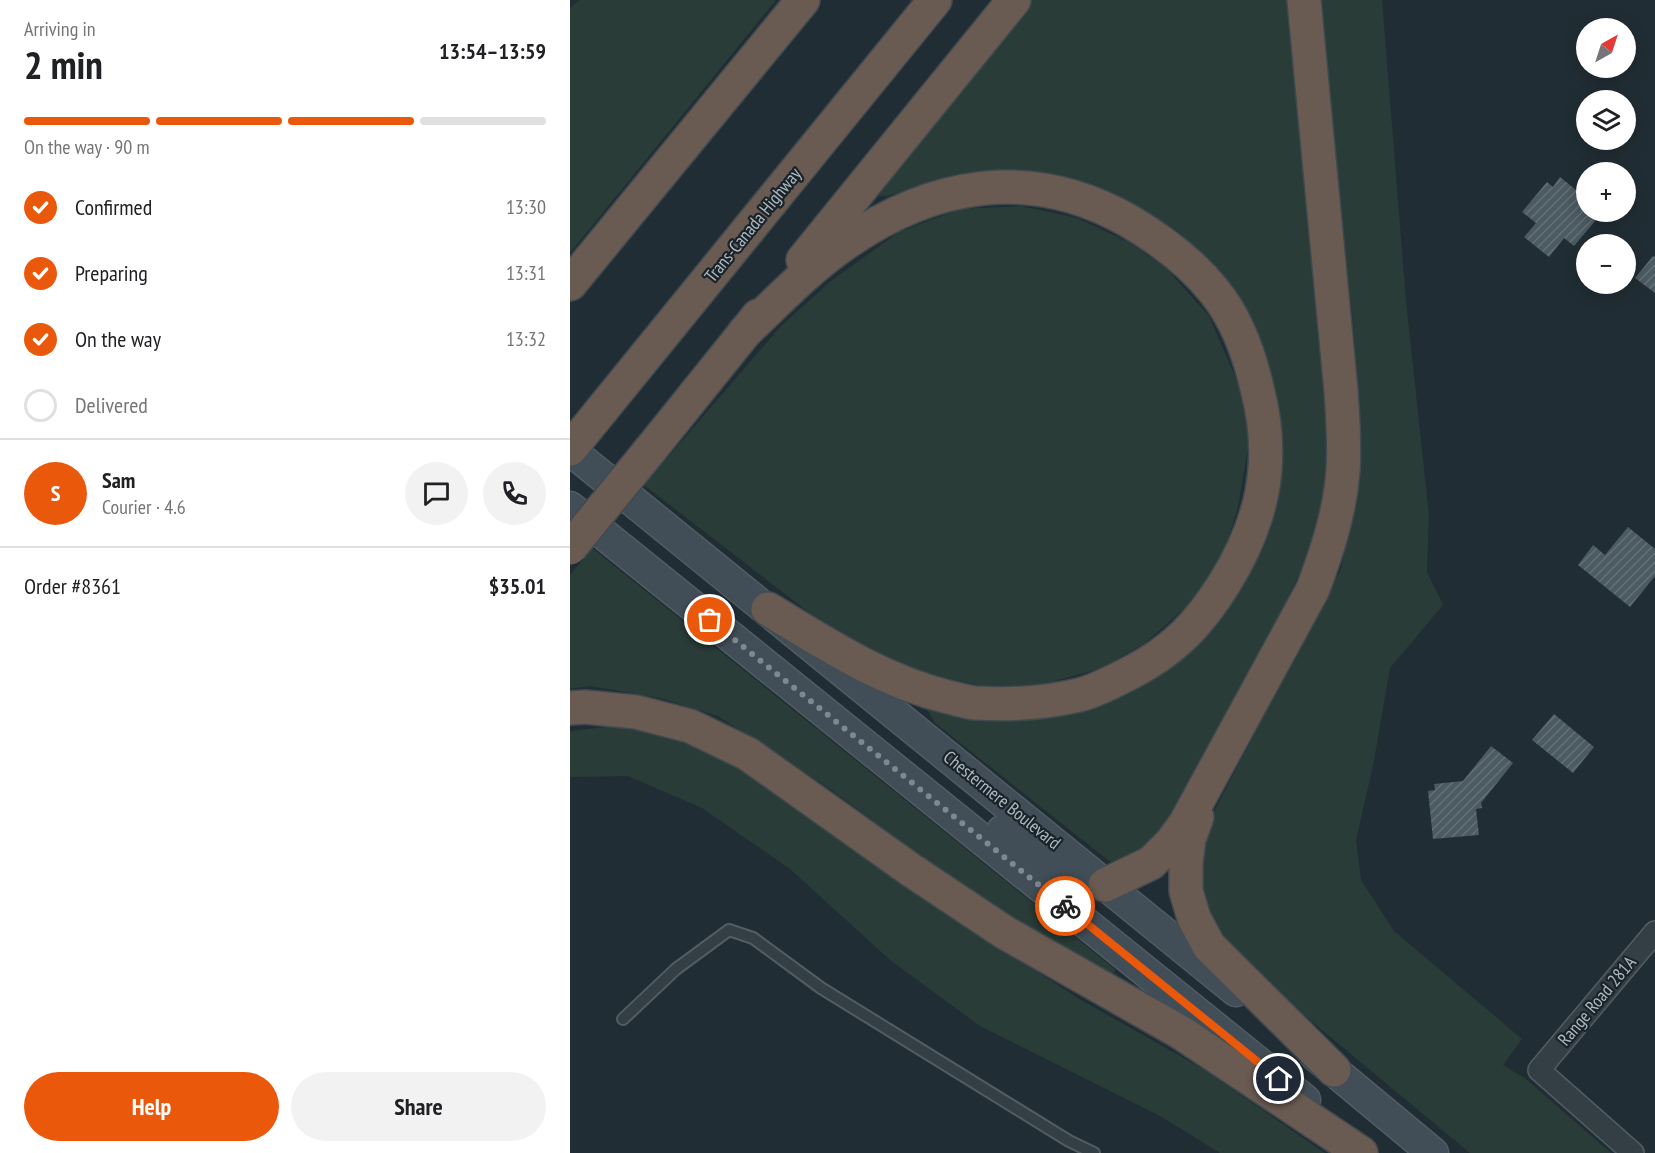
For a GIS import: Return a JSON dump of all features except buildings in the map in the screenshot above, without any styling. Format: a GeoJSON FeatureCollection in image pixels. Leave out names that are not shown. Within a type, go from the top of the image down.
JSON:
{"type":"FeatureCollection","features":[{"type":"Feature","properties":{"kind":"highway"},"geometry":{"type":"LineString","coordinates":[[570,284],[803,0]]}},
{"type":"Feature","properties":{"kind":"highway","name":"Trans-Canada Highway"},"geometry":{"type":"LineString","coordinates":[[570,449],[935,0]]}},
{"type":"Feature","properties":{"kind":"highway"},"geometry":{"type":"LineString","coordinates":[[570,548],[1014,0]]}},
{"type":"Feature","properties":{"kind":"highway"},"geometry":{"type":"LineString","coordinates":[[1105,885],[1151,863],[1171,843],[1185,824],[1313,589],[1337,513],[1343,472],[1344,431],[1304,0]]}},
{"type":"Feature","properties":{"kind":"highway"},"geometry":{"type":"LineString","coordinates":[[744,333],[840,246],[902,210],[937,196],[971,189],[1007,186],[1077,197],[1116,214],[1152,234],[1185,259],[1216,292],[1240,332],[1262,407],[1265,442],[1264,476],[1259,512],[1245,551],[1209,608],[1185,637],[1154,661],[1082,695],[1048,700],[972,703],[934,693],[896,681],[768,609]]}},
{"type":"Feature","properties":{"kind":"highway"},"geometry":{"type":"LineString","coordinates":[[570,708],[585,707],[636,712],[690,726],[748,754],[911,870],[1004,932],[1180,1032],[1361,1153]]}},
{"type":"Feature","properties":{"kind":"highway"},"geometry":{"type":"LineString","coordinates":[[1209,781],[1190,838],[1186,863],[1186,891],[1194,918],[1209,946],[1334,1070]]}},
{"type":"Feature","properties":{"kind":"main road","name":"Chestermere Boulevard"},"geometry":{"type":"LineString","coordinates":[[570,449],[1433,1153]]}},
{"type":"Feature","properties":{"kind":"main road"},"geometry":{"type":"LineString","coordinates":[[570,507],[1371,1153]]}},
{"type":"Feature","properties":{"kind":"main road"},"geometry":{"type":"LineString","coordinates":[[673,590],[788,664],[951,794],[1044,862],[1087,882],[1105,885]]}},
{"type":"Feature","properties":{"kind":"street","name":"Range Road 281A"},"geometry":{"type":"LineString","coordinates":[[1633,1153],[1539,1070],[1655,932]]}},
{"type":"Feature","properties":{"kind":"lane"},"geometry":{"type":"LineString","coordinates":[[623,1019],[676,969],[729,930],[753,938],[821,987],[1069,1141],[1094,1153]]}},
{"type":"Feature","properties":{"kind":"green space"},"geometry":{"type":"Polygon","coordinates":[[[580,0],[776,0],[570,253],[570,8],[580,0]]]}},
{"type":"Feature","properties":{"kind":"green space"},"geometry":{"type":"Polygon","coordinates":[[[1031,0],[1287,0],[1330,435],[1322,502],[1303,566],[1272,633],[1180,803],[1144,853],[1113,864],[935,723],[925,706],[1006,719],[1208,633],[1278,425],[1269,364],[1230,287],[1178,231],[1124,199],[1030,172],[950,181],[886,196],[871,195],[1031,0]]]}},
{"type":"Feature","properties":{"kind":"green space"},"geometry":{"type":"Polygon","coordinates":[[[1322,0],[1382,0],[1406,301],[1429,515],[1427,572],[1443,605],[1390,668],[1373,766],[1356,840],[1361,880],[1394,931],[1522,1039],[1503,1065],[1526,1079],[1611,1153],[1470,1153],[1269,986],[1234,954],[1208,914],[1200,870],[1209,821],[1341,569],[1362,450],[1353,323],[1322,40],[1322,0]]]}},
{"type":"Feature","properties":{"kind":"green space"},"geometry":{"type":"Polygon","coordinates":[[[1021,206],[1077,218],[1128,242],[1165,267],[1209,316],[1238,383],[1250,436],[1238,507],[1224,553],[1200,595],[1145,643],[1102,668],[1041,685],[981,686],[916,671],[871,651],[811,614],[644,485],[780,327],[831,281],[899,232],[960,209],[1021,206]]]}},
{"type":"Feature","properties":{"kind":"green space"},"geometry":{"type":"Polygon","coordinates":[[[592,548],[1116,970],[1110,978],[992,908],[830,789],[718,716],[660,698],[590,686],[570,689],[570,575],[592,548]]]}},
{"type":"Feature","properties":{"kind":"green space"},"geometry":{"type":"Polygon","coordinates":[[[623,725],[719,752],[930,903],[1081,1000],[1203,1069],[1325,1153],[1220,1153],[1160,1116],[980,1026],[890,960],[790,869],[702,808],[628,776],[570,777],[570,731],[623,725]]]}},
{"type":"Feature","properties":{"kind":"way so far"},"geometry":{"type":"LineString","coordinates":[[710,620],[1065,906]]}},
{"type":"Feature","properties":{"kind":"route"},"geometry":{"type":"LineString","coordinates":[[1065,906],[1279,1079]]}}]}
